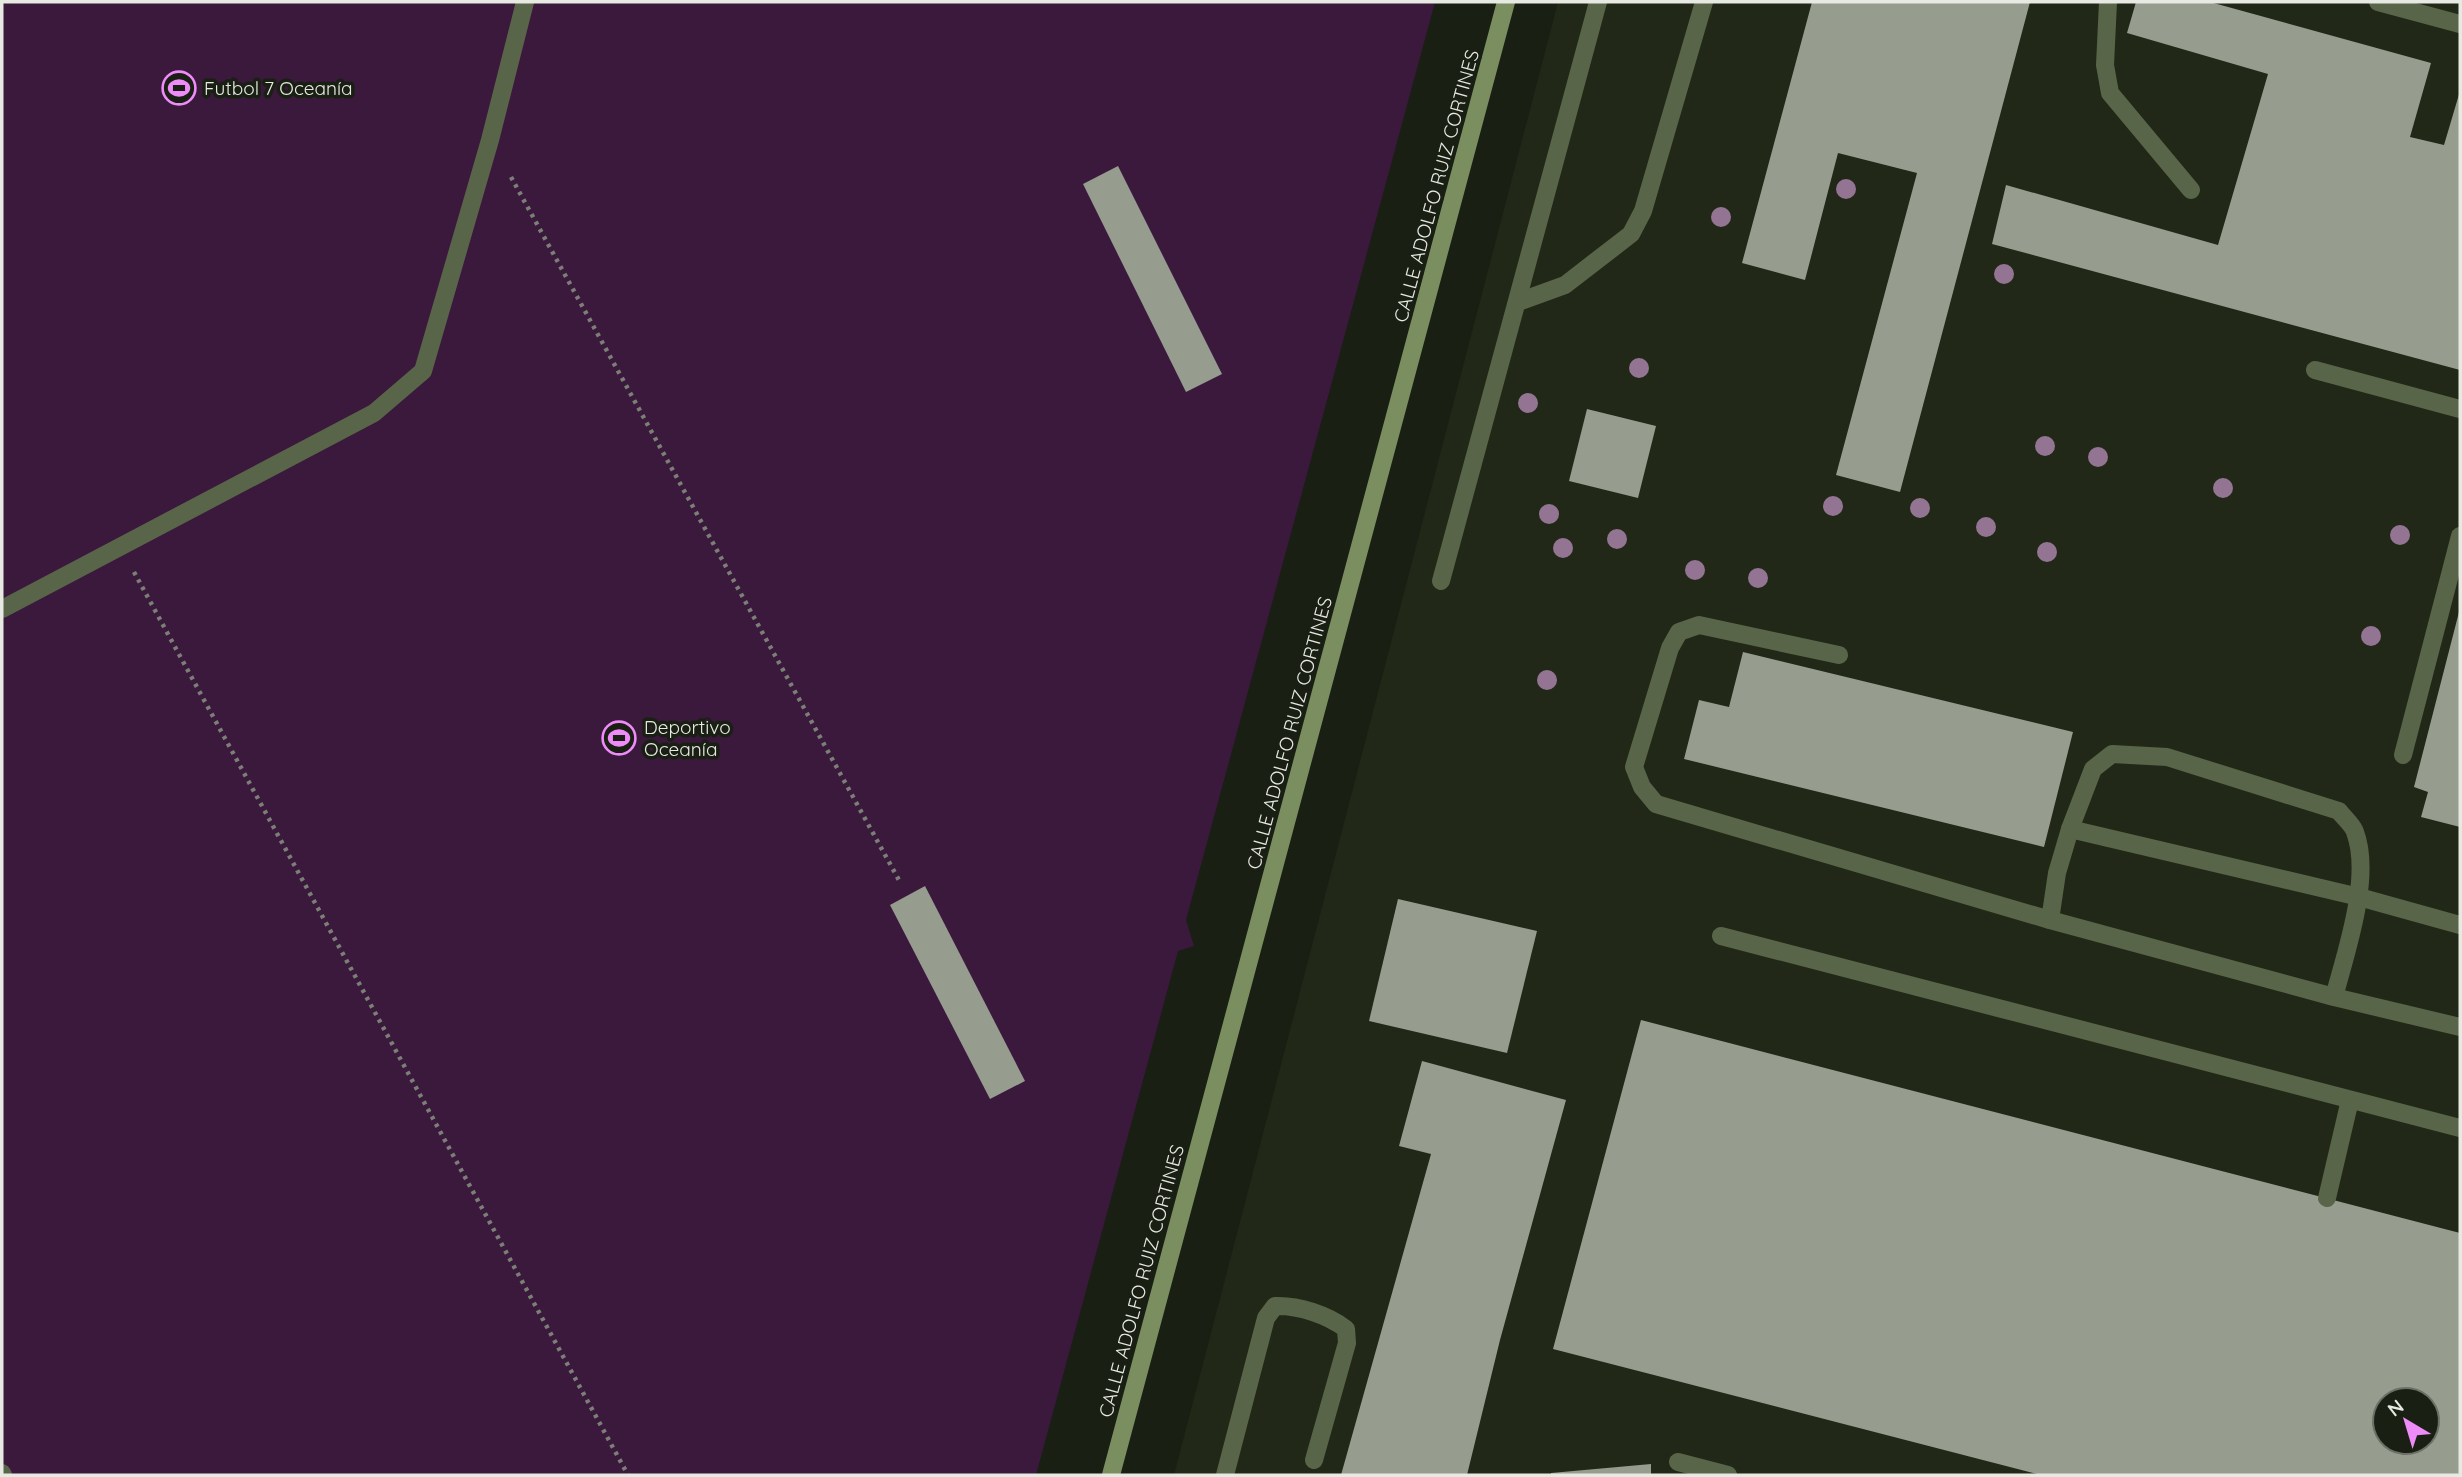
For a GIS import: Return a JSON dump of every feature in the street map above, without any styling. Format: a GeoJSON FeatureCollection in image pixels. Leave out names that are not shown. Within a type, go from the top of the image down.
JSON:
{"type":"FeatureCollection","features":[{"type":"Feature","properties":{"kind":"street"},"geometry":{"type":"LineString","coordinates":[[2,609],[374,413],[423,371],[490,140],[525,2]]}},
{"type":"Feature","properties":{"kind":"street","name":"CALLE ADOLFO RUIZ CORTINES"},"geometry":{"type":"LineString","coordinates":[[1111,1475],[1506,2]]}},
{"type":"Feature","properties":{"kind":"street"},"geometry":{"type":"LineString","coordinates":[[1441,581],[1598,2]]}},
{"type":"Feature","properties":{"kind":"street"},"geometry":{"type":"LineString","coordinates":[[1518,302],[1564,285],[1631,234],[1643,211],[1704,2]]}},
{"type":"Feature","properties":{"kind":"street"},"geometry":{"type":"LineString","coordinates":[[2108,2],[2105,65],[2110,93],[2191,190]]}},
{"type":"Feature","properties":{"kind":"street"},"geometry":{"type":"LineString","coordinates":[[2378,2],[2460,24]]}},
{"type":"Feature","properties":{"kind":"street"},"geometry":{"type":"LineString","coordinates":[[2315,370],[2460,409]]}},
{"type":"Feature","properties":{"kind":"street"},"geometry":{"type":"LineString","coordinates":[[2403,755],[2460,536]]}},
{"type":"Feature","properties":{"kind":"street"},"geometry":{"type":"LineString","coordinates":[[1839,654],[1699,625],[1679,632],[1670,648],[1634,767],[1642,788],[1656,804],[2050,920],[2334,997],[2460,1027]]}},
{"type":"Feature","properties":{"kind":"street"},"geometry":{"type":"LineString","coordinates":[[2050,920],[2057,873],[2070,829],[2093,769],[2112,754],[2167,757],[2339,811],[2355,830],[2360,852],[2359,897],[2334,997]]}},
{"type":"Feature","properties":{"kind":"street"},"geometry":{"type":"LineString","coordinates":[[2070,829],[2359,897],[2460,925]]}},
{"type":"Feature","properties":{"kind":"street"},"geometry":{"type":"LineString","coordinates":[[1721,936],[2460,1128]]}},
{"type":"Feature","properties":{"kind":"street"},"geometry":{"type":"LineString","coordinates":[[2327,1198],[2350,1100]]}},
{"type":"Feature","properties":{"kind":"street"},"geometry":{"type":"LineString","coordinates":[[1225,1475],[1266,1318],[1275,1306],[1289,1305],[1336,1321],[1346,1329],[1347,1343],[1314,1460]]}},
{"type":"Feature","properties":{"kind":"street"},"geometry":{"type":"LineString","coordinates":[[1678,1462],[1728,1475]]}},
{"type":"Feature","properties":{"kind":"path"},"geometry":{"type":"LineString","coordinates":[[490,140],[900,882]]}},
{"type":"Feature","properties":{"kind":"path"},"geometry":{"type":"LineString","coordinates":[[120,547],[628,1475]]}},
{"type":"Feature","properties":{"kind":"shaded area","name":"Deportivo Oceanía"},"geometry":{"type":"Polygon","coordinates":[[[2,2],[1435,2],[1186,920],[1194,946],[1178,951],[1036,1475],[2,1475],[2,2]]]}},
{"type":"Feature","properties":{"kind":"shaded area"},"geometry":{"type":"Polygon","coordinates":[[[1558,2],[2460,2],[2460,1475],[1174,1475],[1558,2]]]}},
{"type":"Feature","properties":{"kind":"building"},"geometry":{"type":"Polygon","coordinates":[[[1812,2],[2030,2],[1900,492],[1836,475],[1917,173],[1838,153],[1805,280],[1742,263],[1812,2]]]}},
{"type":"Feature","properties":{"kind":"building"},"geometry":{"type":"Polygon","coordinates":[[[2136,2],[2210,2],[2431,63],[2410,137],[2444,145],[2460,91],[2460,370],[1992,244],[2006,185],[2218,245],[2268,74],[2127,33],[2136,2]]]}},
{"type":"Feature","properties":{"kind":"building"},"geometry":{"type":"Polygon","coordinates":[[[1118,166],[1222,374],[1186,392],[1083,184],[1118,166]]]}},
{"type":"Feature","properties":{"kind":"building"},"geometry":{"type":"Polygon","coordinates":[[[1587,409],[1656,426],[1638,498],[1569,481],[1587,409]]]}},
{"type":"Feature","properties":{"kind":"building"},"geometry":{"type":"Polygon","coordinates":[[[2459,612],[2460,827],[2421,817],[2428,792],[2414,787],[2459,612]]]}},
{"type":"Feature","properties":{"kind":"building"},"geometry":{"type":"Polygon","coordinates":[[[1743,652],[2073,732],[2044,847],[1684,759],[1699,700],[1729,707],[1743,652]]]}},
{"type":"Feature","properties":{"kind":"building"},"geometry":{"type":"Polygon","coordinates":[[[925,886],[1025,1081],[990,1099],[890,905],[925,886]]]}},
{"type":"Feature","properties":{"kind":"building"},"geometry":{"type":"Polygon","coordinates":[[[1398,899],[1537,931],[1507,1053],[1369,1021],[1398,899]]]}},
{"type":"Feature","properties":{"kind":"building"},"geometry":{"type":"Polygon","coordinates":[[[1641,1020],[2460,1233],[2460,1475],[2041,1475],[1553,1349],[1641,1020]]]}},
{"type":"Feature","properties":{"kind":"building"},"geometry":{"type":"Polygon","coordinates":[[[1422,1061],[1566,1100],[1500,1340],[1467,1475],[1341,1475],[1431,1154],[1399,1146],[1422,1061]]]}},
{"type":"Feature","properties":{"kind":"building"},"geometry":{"type":"Polygon","coordinates":[[[1651,1464],[1651,1475],[1551,1475],[1551,1473],[1651,1464]]]}},
{"type":"Feature","properties":{"kind":"place","name":"Futbol 7 Oceanía"},"geometry":{"type":"Point","coordinates":[179,88]}},
{"type":"Feature","properties":{"kind":"place","name":"Deportivo Oceanía"},"geometry":{"type":"Point","coordinates":[619,738]}}]}
